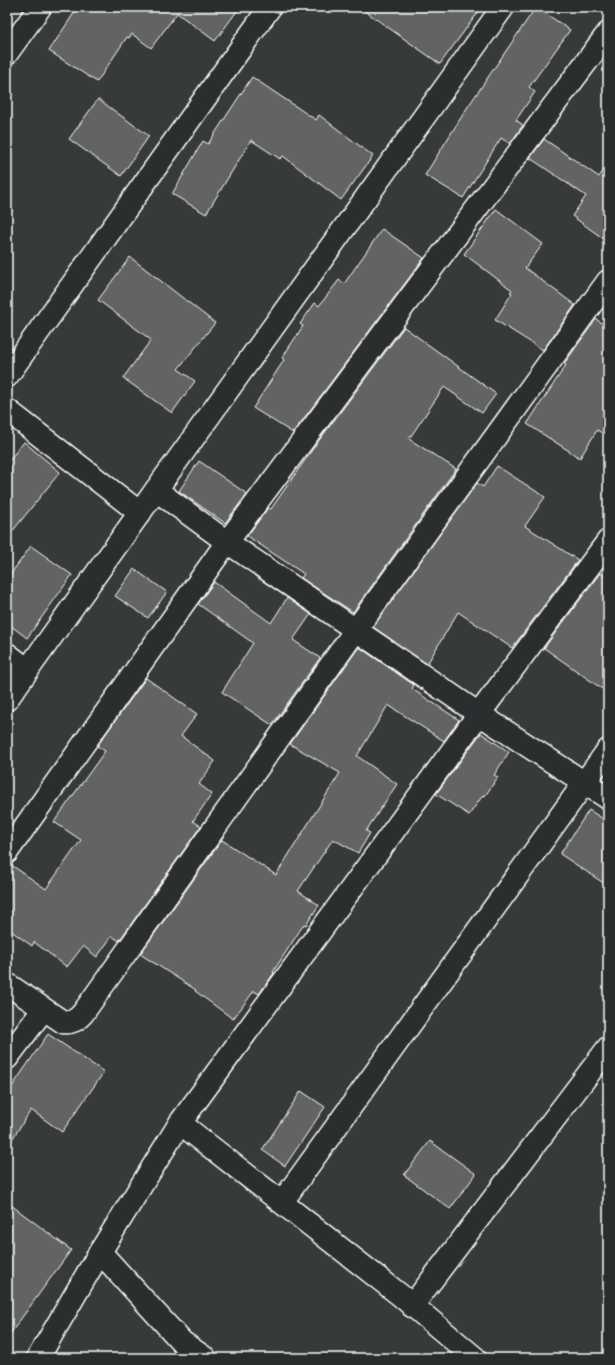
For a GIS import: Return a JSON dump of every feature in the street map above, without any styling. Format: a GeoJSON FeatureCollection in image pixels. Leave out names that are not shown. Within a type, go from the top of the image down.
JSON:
{"type":"FeatureCollection","features":[{"type":"Feature","properties":{"kind":"street"},"geometry":{"type":"LineString","coordinates":[[7,53],[40,7]]}},
{"type":"Feature","properties":{"kind":"street"},"geometry":{"type":"LineString","coordinates":[[7,376],[270,7]]}},
{"type":"Feature","properties":{"kind":"street"},"geometry":{"type":"LineString","coordinates":[[7,699],[503,7]]}},
{"type":"Feature","properties":{"kind":"street"},"geometry":{"type":"LineString","coordinates":[[7,852],[227,542],[608,33]]}},
{"type":"Feature","properties":{"kind":"street"},"geometry":{"type":"LineString","coordinates":[[7,984],[57,1020],[70,1023],[78,1020],[608,281]]}},
{"type":"Feature","properties":{"kind":"street"},"geometry":{"type":"LineString","coordinates":[[7,410],[140,513]]}},
{"type":"Feature","properties":{"kind":"street"},"geometry":{"type":"LineString","coordinates":[[156,490],[227,542],[356,631],[479,714],[608,798]]}},
{"type":"Feature","properties":{"kind":"street"},"geometry":{"type":"LineString","coordinates":[[38,1358],[100,1252],[180,1123],[479,714],[608,541]]}},
{"type":"Feature","properties":{"kind":"street"},"geometry":{"type":"LineString","coordinates":[[7,654],[28,670]]}},
{"type":"Feature","properties":{"kind":"street"},"geometry":{"type":"LineString","coordinates":[[282,1202],[608,750]]}},
{"type":"Feature","properties":{"kind":"street"},"geometry":{"type":"LineString","coordinates":[[7,1058],[43,1010]]}},
{"type":"Feature","properties":{"kind":"street"},"geometry":{"type":"LineString","coordinates":[[412,1306],[608,1048]]}},
{"type":"Feature","properties":{"kind":"street"},"geometry":{"type":"LineString","coordinates":[[180,1123],[282,1202],[475,1358]]}},
{"type":"Feature","properties":{"kind":"street"},"geometry":{"type":"LineString","coordinates":[[100,1252],[182,1342],[205,1358]]}},
{"type":"Feature","properties":{"kind":"building"},"geometry":{"type":"Polygon","coordinates":[[[78,7],[240,7],[215,41],[177,13],[151,48],[132,34],[129,38],[127,37],[97,82],[49,51],[78,7]]]}},
{"type":"Feature","properties":{"kind":"building"},"geometry":{"type":"Polygon","coordinates":[[[359,7],[482,7],[440,64],[359,7]]]}},
{"type":"Feature","properties":{"kind":"building"},"geometry":{"type":"Polygon","coordinates":[[[536,7],[570,30],[529,87],[535,92],[516,120],[523,125],[510,144],[501,138],[463,198],[425,175],[467,108],[536,7]]]}},
{"type":"Feature","properties":{"kind":"building"},"geometry":{"type":"Polygon","coordinates":[[[252,77],[316,120],[319,115],[373,156],[341,200],[283,156],[280,159],[251,140],[206,214],[172,194],[203,141],[208,144],[252,77]]]}},
{"type":"Feature","properties":{"kind":"building"},"geometry":{"type":"Polygon","coordinates":[[[98,99],[149,136],[121,176],[69,139],[98,99]]]}},
{"type":"Feature","properties":{"kind":"building"},"geometry":{"type":"Polygon","coordinates":[[[544,139],[599,177],[608,164],[608,242],[572,216],[586,196],[530,158],[544,139]]]}},
{"type":"Feature","properties":{"kind":"building"},"geometry":{"type":"Polygon","coordinates":[[[496,209],[543,244],[525,268],[575,305],[543,350],[495,320],[512,293],[510,292],[512,290],[464,254],[496,209]]]}},
{"type":"Feature","properties":{"kind":"building"},"geometry":{"type":"Polygon","coordinates":[[[382,229],[424,258],[293,433],[253,408],[284,360],[282,358],[303,326],[300,324],[315,303],[319,306],[339,280],[344,284],[382,229]]]}},
{"type":"Feature","properties":{"kind":"building"},"geometry":{"type":"Polygon","coordinates":[[[130,257],[215,323],[178,369],[195,381],[172,413],[123,378],[151,340],[98,300],[130,257]]]}},
{"type":"Feature","properties":{"kind":"building"},"geometry":{"type":"Polygon","coordinates":[[[596,319],[608,328],[608,437],[597,430],[580,458],[527,424],[566,365],[564,364],[596,319]]]}},
{"type":"Feature","properties":{"kind":"building"},"geometry":{"type":"Polygon","coordinates":[[[404,327],[496,394],[482,413],[444,387],[409,439],[456,469],[353,612],[301,578],[304,574],[247,536],[268,508],[271,509],[314,447],[404,327]]]}},
{"type":"Feature","properties":{"kind":"building"},"geometry":{"type":"Polygon","coordinates":[[[24,442],[60,472],[7,538],[7,463],[24,442]]]}},
{"type":"Feature","properties":{"kind":"building"},"geometry":{"type":"Polygon","coordinates":[[[199,461],[247,494],[225,523],[179,491],[199,461]]]}},
{"type":"Feature","properties":{"kind":"building"},"geometry":{"type":"Polygon","coordinates":[[[497,466],[545,497],[525,526],[578,560],[512,648],[458,612],[427,664],[373,627],[477,483],[483,487],[497,466]]]}},
{"type":"Feature","properties":{"kind":"building"},"geometry":{"type":"Polygon","coordinates":[[[31,546],[72,575],[27,638],[7,623],[7,579],[31,546]]]}},
{"type":"Feature","properties":{"kind":"building"},"geometry":{"type":"Polygon","coordinates":[[[134,569],[167,592],[148,618],[115,596],[134,569]]]}},
{"type":"Feature","properties":{"kind":"building"},"geometry":{"type":"Polygon","coordinates":[[[600,573],[608,578],[608,693],[544,648],[600,573]]]}},
{"type":"Feature","properties":{"kind":"building"},"geometry":{"type":"Polygon","coordinates":[[[214,582],[271,623],[287,598],[311,614],[293,640],[320,658],[272,725],[222,692],[253,643],[198,604],[214,582]]]}},
{"type":"Feature","properties":{"kind":"building"},"geometry":{"type":"Polygon","coordinates":[[[359,647],[414,685],[412,689],[459,720],[444,741],[388,705],[357,756],[397,784],[366,831],[370,833],[358,853],[333,839],[298,891],[319,905],[306,925],[304,924],[273,972],[274,973],[259,994],[254,991],[233,1019],[195,991],[196,990],[140,954],[222,840],[276,875],[340,773],[290,744],[359,647]]]}},
{"type":"Feature","properties":{"kind":"building"},"geometry":{"type":"Polygon","coordinates":[[[146,678],[197,714],[181,736],[215,761],[199,784],[212,794],[193,821],[201,826],[119,941],[112,936],[97,957],[83,946],[67,967],[34,942],[32,946],[7,928],[7,864],[10,864],[46,889],[81,840],[54,822],[105,751],[97,746],[146,678]]]}},
{"type":"Feature","properties":{"kind":"building"},"geometry":{"type":"Polygon","coordinates":[[[481,733],[509,752],[494,775],[498,777],[469,815],[436,794],[481,733]]]}},
{"type":"Feature","properties":{"kind":"building"},"geometry":{"type":"Polygon","coordinates":[[[589,810],[608,822],[608,886],[560,854],[589,810]]]}},
{"type":"Feature","properties":{"kind":"building"},"geometry":{"type":"Polygon","coordinates":[[[48,1034],[104,1072],[62,1132],[31,1110],[7,1147],[7,1094],[48,1034]]]}},
{"type":"Feature","properties":{"kind":"building"},"geometry":{"type":"Polygon","coordinates":[[[301,1091],[325,1107],[285,1166],[262,1150],[301,1091]]]}},
{"type":"Feature","properties":{"kind":"building"},"geometry":{"type":"Polygon","coordinates":[[[430,1141],[476,1174],[450,1209],[404,1175],[430,1141]]]}},
{"type":"Feature","properties":{"kind":"building"},"geometry":{"type":"Polygon","coordinates":[[[7,1202],[71,1250],[7,1338],[7,1202]]]}}]}
